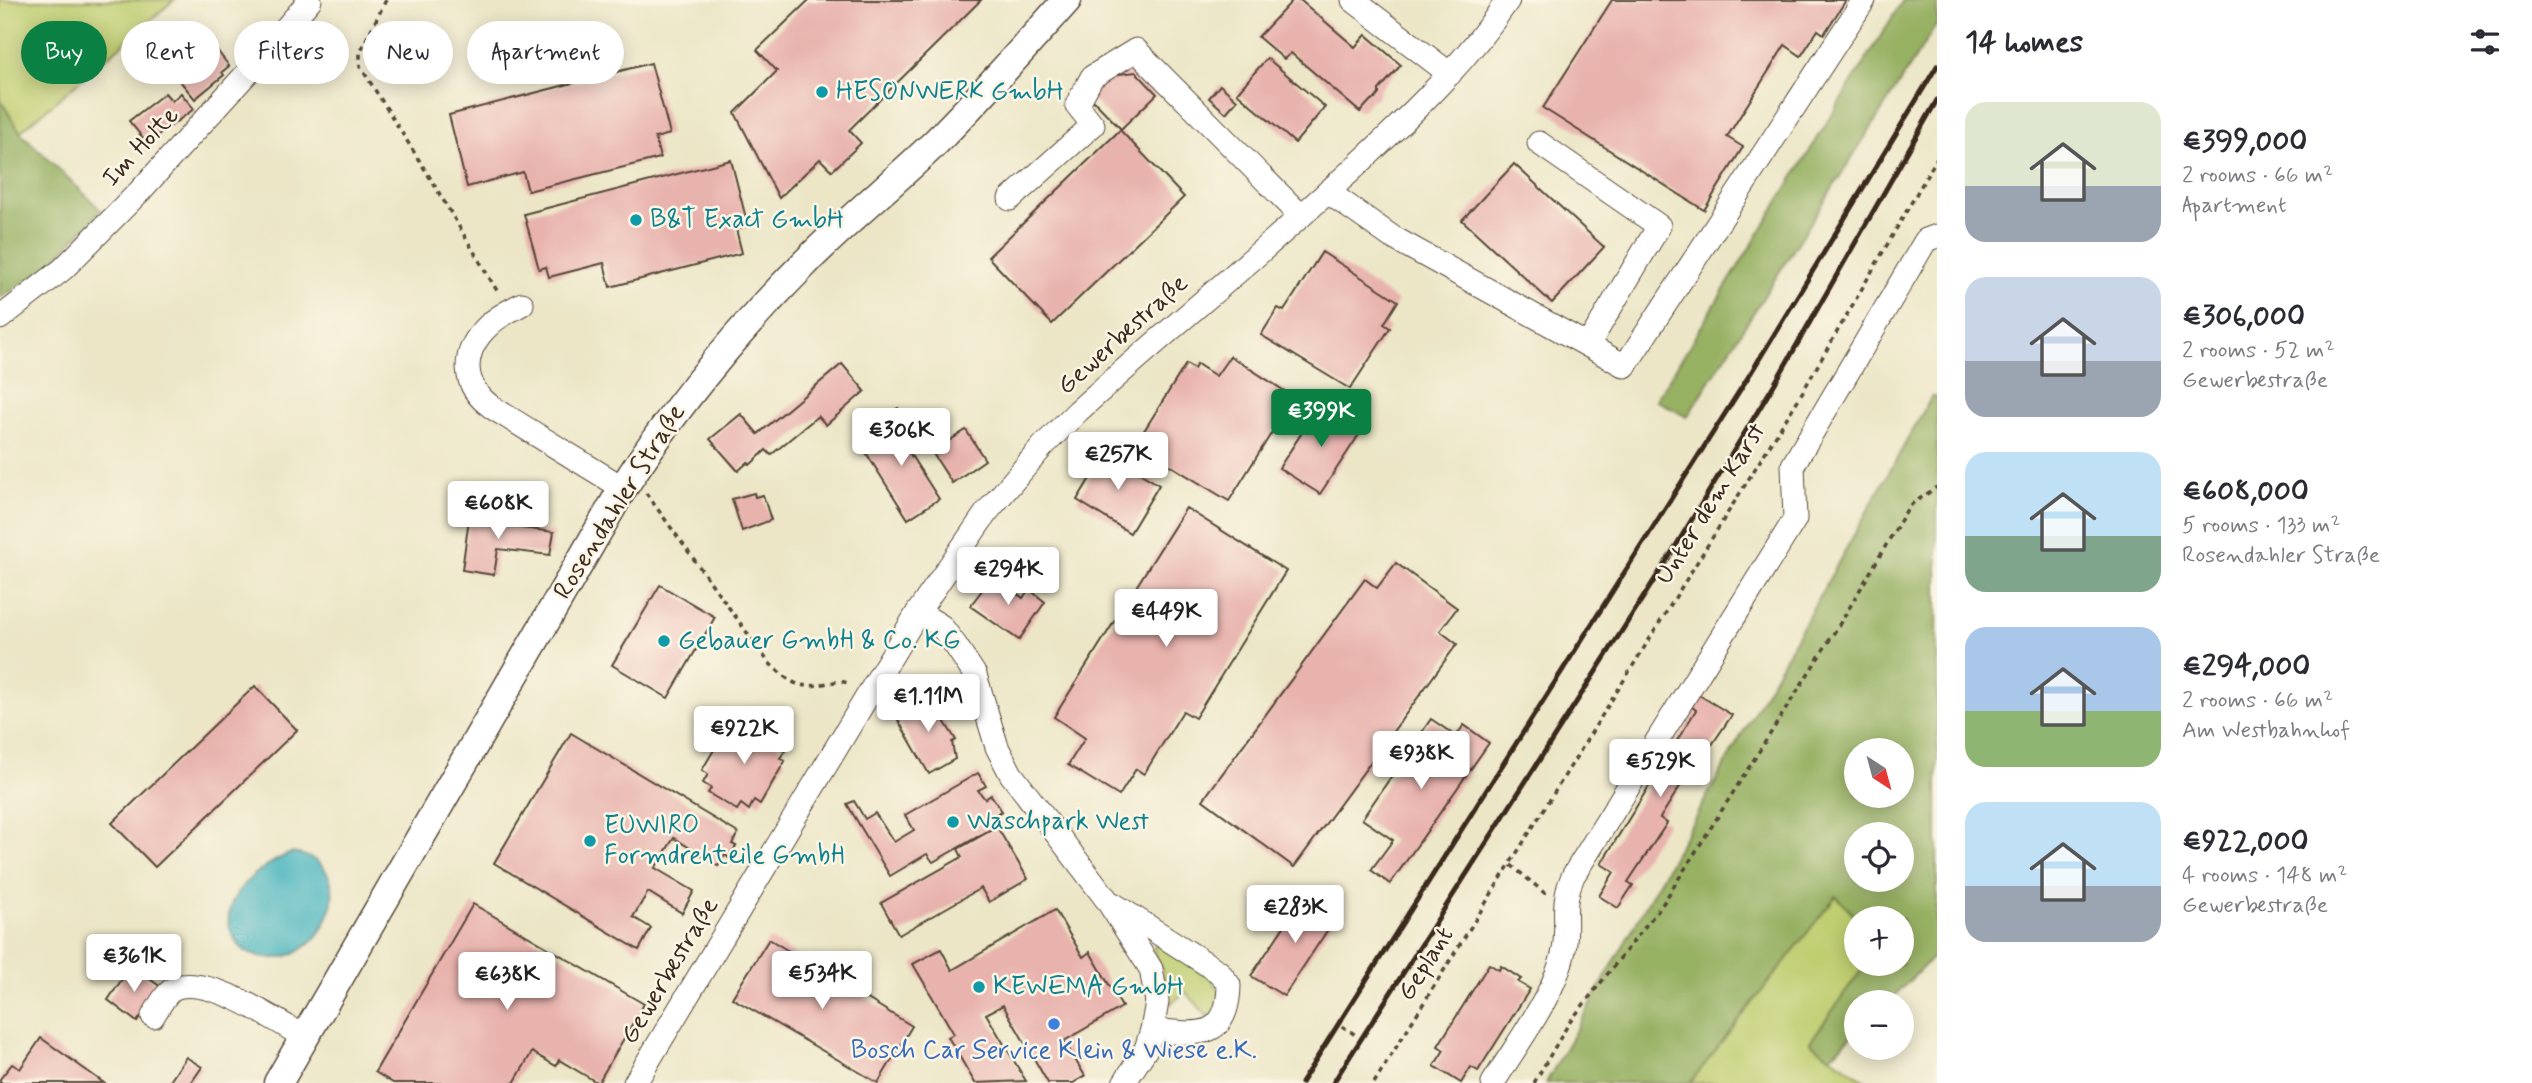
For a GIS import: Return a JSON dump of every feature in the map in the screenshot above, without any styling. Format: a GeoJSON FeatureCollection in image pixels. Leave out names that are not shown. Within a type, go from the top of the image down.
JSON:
{"type":"FeatureCollection","features":[{"type":"Feature","properties":{"kind":"main road","name":"Rosendahler Straße"},"geometry":{"type":"LineString","coordinates":[[278,1083],[627,482],[674,411],[738,334],[810,258],[981,97],[1067,0]]}},
{"type":"Feature","properties":{"kind":"street","name":"Im Holte"},"geometry":{"type":"LineString","coordinates":[[0,318],[63,269],[140,191],[310,0]]}},
{"type":"Feature","properties":{"kind":"street"},"geometry":{"type":"LineString","coordinates":[[1353,0],[1450,74]]}},
{"type":"Feature","properties":{"kind":"street","name":"Gewerbestraße"},"geometry":{"type":"LineString","coordinates":[[635,1083],[918,612],[986,513],[1043,446],[1109,383],[1328,192],[1450,74],[1488,29],[1508,0]]}},
{"type":"Feature","properties":{"kind":"street"},"geometry":{"type":"LineString","coordinates":[[1328,192],[1392,237],[1625,366],[1864,0]]}},
{"type":"Feature","properties":{"kind":"street"},"geometry":{"type":"LineString","coordinates":[[1010,199],[1093,125],[1077,105],[1092,77],[1136,50],[1301,216]]}},
{"type":"Feature","properties":{"kind":"street"},"geometry":{"type":"LineString","coordinates":[[1539,143],[1659,226],[1588,345]]}},
{"type":"Feature","properties":{"kind":"street"},"geometry":{"type":"LineString","coordinates":[[1493,1083],[1552,986],[1564,949],[1564,909],[1567,890],[1573,876],[1795,519],[1793,465],[1926,240],[1937,236]]}},
{"type":"Feature","properties":{"kind":"street"},"geometry":{"type":"LineString","coordinates":[[515,308],[489,325],[468,356],[468,373],[474,392],[493,408],[627,482]]}},
{"type":"Feature","properties":{"kind":"street"},"geometry":{"type":"LineString","coordinates":[[918,612],[941,626],[957,646],[975,675],[997,747],[1011,774],[1107,900],[1151,969],[1157,1002],[1153,1030],[1146,1049],[1124,1083]]}},
{"type":"Feature","properties":{"kind":"street"},"geometry":{"type":"LineString","coordinates":[[1107,900],[1219,972],[1229,985],[1229,1006],[1212,1029],[1195,1034],[1153,1030]]}},
{"type":"Feature","properties":{"kind":"street"},"geometry":{"type":"LineString","coordinates":[[153,1016],[171,990],[178,987],[208,989],[242,1002],[304,1037]]}},
{"type":"Feature","properties":{"kind":"path"},"geometry":{"type":"LineString","coordinates":[[386,0],[360,52],[360,66],[515,308]]}},
{"type":"Feature","properties":{"kind":"path","name":"Unter dem Karst"},"geometry":{"type":"LineString","coordinates":[[1511,865],[1799,398],[1937,158]]}},
{"type":"Feature","properties":{"kind":"path"},"geometry":{"type":"LineString","coordinates":[[627,482],[676,532],[769,663],[800,685],[816,686],[843,681],[869,692]]}},
{"type":"Feature","properties":{"kind":"path"},"geometry":{"type":"LineString","coordinates":[[1534,1083],[1569,1023],[1662,905],[1844,617],[1909,506],[1937,487]]}},
{"type":"Feature","properties":{"kind":"path"},"geometry":{"type":"LineString","coordinates":[[1511,865],[1564,909]]}},
{"type":"Feature","properties":{"kind":"path","name":"Geplant"},"geometry":{"type":"LineString","coordinates":[[1374,1083],[1511,865]]}},
{"type":"Feature","properties":{"kind":"path"},"geometry":{"type":"LineString","coordinates":[[1342,1026],[1357,1036]]}},
{"type":"Feature","properties":{"kind":"green space"},"geometry":{"type":"Polygon","coordinates":[[[0,0],[174,0],[150,21],[121,21],[121,45],[107,57],[107,21],[21,21],[21,84],[76,84],[20,132],[0,99],[0,0]]]}},
{"type":"Feature","properties":{"kind":"green space"},"geometry":{"type":"Polygon","coordinates":[[[1903,0],[1937,0],[1937,24],[1687,417],[1656,400],[1903,0]]]}},
{"type":"Feature","properties":{"kind":"green space"},"geometry":{"type":"Polygon","coordinates":[[[0,100],[20,132],[101,210],[50,265],[0,298],[0,100]]]}},
{"type":"Feature","properties":{"kind":"green space"},"geometry":{"type":"Polygon","coordinates":[[[1932,396],[1937,396],[1937,953],[1914,976],[1914,906],[1846,906],[1836,896],[1690,1083],[1546,1083],[1932,396]]]}},
{"type":"Feature","properties":{"kind":"green space"},"geometry":{"type":"Polygon","coordinates":[[[1836,895],[1846,906],[1844,976],[1857,976],[1847,990],[1844,990],[1844,995],[1810,1042],[1869,1083],[1690,1083],[1836,895]]]}},
{"type":"Feature","properties":{"kind":"green space"},"geometry":{"type":"Polygon","coordinates":[[[1156,944],[1211,978],[1220,989],[1220,1007],[1209,1018],[1186,992],[1170,1004],[1162,970],[1153,948],[1156,944]]]}},
{"type":"Feature","properties":{"kind":"green space"},"geometry":{"type":"Polygon","coordinates":[[[1857,976],[1914,976],[1900,990],[1847,990],[1857,976]]]}},
{"type":"Feature","properties":{"kind":"green space"},"geometry":{"type":"Polygon","coordinates":[[[1844,995],[1844,1044],[1830,1057],[1810,1042],[1844,995]]]}},
{"type":"Feature","properties":{"kind":"water"},"geometry":{"type":"Polygon","coordinates":[[[291,853],[314,860],[328,875],[332,894],[329,914],[318,934],[302,949],[281,957],[253,955],[240,946],[233,936],[229,922],[230,909],[235,897],[254,875],[291,853]]]}},
{"type":"Feature","properties":{"kind":"building","name":"HESONWERK GmbH"},"geometry":{"type":"Polygon","coordinates":[[[809,0],[981,0],[849,130],[861,143],[832,171],[820,159],[779,198],[735,113],[777,71],[757,50],[809,0]]]}},
{"type":"Feature","properties":{"kind":"building"},"geometry":{"type":"Polygon","coordinates":[[[1293,0],[1300,0],[1355,47],[1366,35],[1401,65],[1379,90],[1375,99],[1360,112],[1291,53],[1284,59],[1258,37],[1293,0]]]}},
{"type":"Feature","properties":{"kind":"building"},"geometry":{"type":"Polygon","coordinates":[[[1612,0],[1846,0],[1824,34],[1818,30],[1801,56],[1785,45],[1727,137],[1743,147],[1704,210],[1543,108],[1612,0]]]}},
{"type":"Feature","properties":{"kind":"building"},"geometry":{"type":"Polygon","coordinates":[[[220,54],[229,66],[222,72],[224,75],[220,78],[220,54]]]}},
{"type":"Feature","properties":{"kind":"building"},"geometry":{"type":"Polygon","coordinates":[[[1267,58],[1325,107],[1295,143],[1237,93],[1267,58]]]}},
{"type":"Feature","properties":{"kind":"building"},"geometry":{"type":"Polygon","coordinates":[[[651,63],[670,134],[655,138],[660,158],[528,191],[523,172],[467,187],[449,115],[569,84],[624,84],[624,70],[651,63]]]}},
{"type":"Feature","properties":{"kind":"building"},"geometry":{"type":"Polygon","coordinates":[[[1136,72],[1157,94],[1121,129],[1089,96],[1111,75],[1136,72]]]}},
{"type":"Feature","properties":{"kind":"building"},"geometry":{"type":"Polygon","coordinates":[[[182,84],[213,84],[195,99],[182,84]]]}},
{"type":"Feature","properties":{"kind":"building"},"geometry":{"type":"Polygon","coordinates":[[[1220,85],[1237,100],[1226,113],[1209,98],[1220,85]]]}},
{"type":"Feature","properties":{"kind":"building"},"geometry":{"type":"Polygon","coordinates":[[[165,93],[172,101],[181,93],[194,109],[147,143],[129,121],[165,93]]]}},
{"type":"Feature","properties":{"kind":"building"},"geometry":{"type":"Polygon","coordinates":[[[1120,130],[1184,197],[1052,324],[988,257],[1120,130]]]}},
{"type":"Feature","properties":{"kind":"building","name":"B&T Exact GmbH"},"geometry":{"type":"Polygon","coordinates":[[[731,160],[748,226],[736,229],[742,253],[610,287],[604,263],[549,277],[546,267],[539,269],[524,214],[731,160]]]}},
{"type":"Feature","properties":{"kind":"building"},"geometry":{"type":"Polygon","coordinates":[[[1514,164],[1604,247],[1552,303],[1462,220],[1514,164]]]}},
{"type":"Feature","properties":{"kind":"building"},"geometry":{"type":"Polygon","coordinates":[[[1322,252],[1398,301],[1384,324],[1390,328],[1350,389],[1261,335],[1278,308],[1284,311],[1322,252]]]}},
{"type":"Feature","properties":{"kind":"building"},"geometry":{"type":"Polygon","coordinates":[[[1230,356],[1294,397],[1229,501],[1137,442],[1186,364],[1194,369],[1197,364],[1216,376],[1230,356]]]}},
{"type":"Feature","properties":{"kind":"building"},"geometry":{"type":"Polygon","coordinates":[[[842,364],[865,391],[826,425],[818,416],[771,455],[766,450],[750,465],[748,462],[738,471],[710,439],[741,414],[758,434],[842,364]]]}},
{"type":"Feature","properties":{"kind":"building"},"geometry":{"type":"Polygon","coordinates":[[[1321,403],[1362,430],[1320,494],[1279,468],[1321,403]]]}},
{"type":"Feature","properties":{"kind":"building"},"geometry":{"type":"Polygon","coordinates":[[[898,408],[915,435],[903,443],[939,499],[908,519],[863,448],[895,427],[888,415],[898,408]]]}},
{"type":"Feature","properties":{"kind":"building"},"geometry":{"type":"Polygon","coordinates":[[[966,430],[985,460],[952,483],[932,452],[966,430]]]}},
{"type":"Feature","properties":{"kind":"building"},"geometry":{"type":"Polygon","coordinates":[[[1106,452],[1159,485],[1130,533],[1077,500],[1106,452]]]}},
{"type":"Feature","properties":{"kind":"building"},"geometry":{"type":"Polygon","coordinates":[[[754,493],[755,497],[763,495],[771,520],[742,531],[732,499],[754,493]]]}},
{"type":"Feature","properties":{"kind":"building"},"geometry":{"type":"Polygon","coordinates":[[[471,504],[493,506],[490,524],[554,532],[550,555],[498,549],[494,575],[462,570],[471,504]]]}},
{"type":"Feature","properties":{"kind":"building"},"geometry":{"type":"Polygon","coordinates":[[[1186,508],[1286,571],[1195,718],[1183,711],[1144,774],[1136,769],[1119,796],[1068,765],[1085,738],[1054,717],[1186,508]]]}},
{"type":"Feature","properties":{"kind":"building"},"geometry":{"type":"Polygon","coordinates":[[[1396,563],[1457,608],[1440,631],[1457,644],[1294,867],[1203,800],[1365,579],[1377,588],[1396,563]]]}},
{"type":"Feature","properties":{"kind":"building"},"geometry":{"type":"Polygon","coordinates":[[[993,576],[1023,598],[1029,589],[1045,602],[1019,640],[970,606],[993,576]]]}},
{"type":"Feature","properties":{"kind":"building","name":"Gebauer GmbH & Co. KG"},"geometry":{"type":"Polygon","coordinates":[[[660,585],[715,617],[668,698],[612,665],[660,585]]]}},
{"type":"Feature","properties":{"kind":"building"},"geometry":{"type":"Polygon","coordinates":[[[255,686],[297,730],[155,867],[112,823],[255,686]]]}},
{"type":"Feature","properties":{"kind":"building"},"geometry":{"type":"Polygon","coordinates":[[[1699,695],[1732,715],[1707,752],[1703,750],[1660,818],[1667,823],[1628,882],[1633,885],[1618,908],[1599,896],[1614,872],[1601,864],[1696,710],[1691,706],[1699,695]]]}},
{"type":"Feature","properties":{"kind":"building"},"geometry":{"type":"Polygon","coordinates":[[[929,697],[956,740],[952,742],[955,759],[929,774],[898,720],[909,702],[929,697]]]}},
{"type":"Feature","properties":{"kind":"building"},"geometry":{"type":"Polygon","coordinates":[[[1431,719],[1456,736],[1464,725],[1489,743],[1390,884],[1371,870],[1393,840],[1362,819],[1431,719]]]}},
{"type":"Feature","properties":{"kind":"building"},"geometry":{"type":"Polygon","coordinates":[[[738,722],[747,727],[751,722],[779,739],[776,745],[785,751],[780,758],[785,761],[760,804],[754,800],[749,810],[741,804],[737,810],[708,793],[711,788],[703,783],[708,774],[702,770],[727,728],[733,731],[738,722]]]}},
{"type":"Feature","properties":{"kind":"building","name":"EUWIRO Formdrehteile GmbH"},"geometry":{"type":"Polygon","coordinates":[[[571,733],[738,833],[732,844],[736,846],[729,858],[725,855],[718,866],[674,838],[655,868],[694,891],[682,913],[648,892],[633,917],[651,928],[639,950],[494,863],[571,733]]]}},
{"type":"Feature","properties":{"kind":"building","name":"Waschpark West"},"geometry":{"type":"Polygon","coordinates":[[[978,773],[986,786],[978,790],[985,799],[991,795],[1002,811],[994,815],[998,825],[933,862],[927,854],[890,876],[847,804],[854,801],[865,819],[875,813],[894,842],[914,830],[905,815],[978,773]]]}},
{"type":"Feature","properties":{"kind":"building"},"geometry":{"type":"Polygon","coordinates":[[[997,827],[1028,879],[989,902],[981,888],[899,935],[881,903],[962,857],[958,849],[997,827]]]}},
{"type":"Feature","properties":{"kind":"building"},"geometry":{"type":"Polygon","coordinates":[[[1316,896],[1340,911],[1284,996],[1251,976],[1299,904],[1307,910],[1316,896]]]}},
{"type":"Feature","properties":{"kind":"building"},"geometry":{"type":"Polygon","coordinates":[[[473,904],[644,1004],[598,1083],[559,1060],[556,1066],[532,1052],[514,1083],[393,1083],[375,1072],[473,904]]]}},
{"type":"Feature","properties":{"kind":"building"},"geometry":{"type":"Polygon","coordinates":[[[1055,910],[1083,957],[1090,952],[1122,1007],[1064,1041],[1085,1076],[1073,1083],[1048,1083],[1003,1005],[986,1014],[1026,1081],[975,1083],[948,1037],[954,1034],[913,964],[941,949],[952,970],[1055,910]]]}},
{"type":"Feature","properties":{"kind":"building"},"geometry":{"type":"Polygon","coordinates":[[[769,939],[912,1026],[878,1083],[732,998],[769,939]]]}},
{"type":"Feature","properties":{"kind":"building"},"geometry":{"type":"Polygon","coordinates":[[[1489,964],[1499,970],[1501,966],[1521,979],[1518,982],[1530,989],[1478,1071],[1471,1067],[1461,1083],[1434,1066],[1444,1050],[1438,1046],[1489,964]]]}},
{"type":"Feature","properties":{"kind":"building"},"geometry":{"type":"Polygon","coordinates":[[[131,966],[161,987],[137,1022],[108,1000],[131,966]]]}},
{"type":"Feature","properties":{"kind":"building"},"geometry":{"type":"Polygon","coordinates":[[[41,1038],[104,1083],[0,1083],[0,1079],[12,1064],[20,1069],[41,1038]]]}},
{"type":"Feature","properties":{"kind":"building"},"geometry":{"type":"Polygon","coordinates":[[[186,1057],[202,1067],[191,1083],[169,1083],[186,1057]]]}},
{"type":"Feature","properties":{"kind":"railway"},"geometry":{"type":"LineString","coordinates":[[1301,1083],[1752,371],[1937,66]]}},
{"type":"Feature","properties":{"kind":"railway"},"geometry":{"type":"LineString","coordinates":[[1333,1083],[1669,557],[1775,383],[1937,100]]}},
{"type":"Feature","properties":{"kind":"place","name":"HESONWERK GmbH"},"geometry":{"type":"Point","coordinates":[822,92]}},
{"type":"Feature","properties":{"kind":"place","name":"B&T Exact GmbH"},"geometry":{"type":"Point","coordinates":[636,220]}},
{"type":"Feature","properties":{"kind":"place","name":"Gebauer GmbH & Co. KG"},"geometry":{"type":"Point","coordinates":[664,641]}},
{"type":"Feature","properties":{"kind":"place","name":"Waschpark West"},"geometry":{"type":"Point","coordinates":[953,822]}},
{"type":"Feature","properties":{"kind":"place","name":"EUWIRO Formdrehteile GmbH"},"geometry":{"type":"Point","coordinates":[590,841]}},
{"type":"Feature","properties":{"kind":"place","name":"KEWEMA GmbH"},"geometry":{"type":"Point","coordinates":[979,987]}},
{"type":"Feature","properties":{"kind":"place","name":"Bosch Car Service Klein & Wiese e.K."},"geometry":{"type":"Point","coordinates":[1054,1024]}}]}
